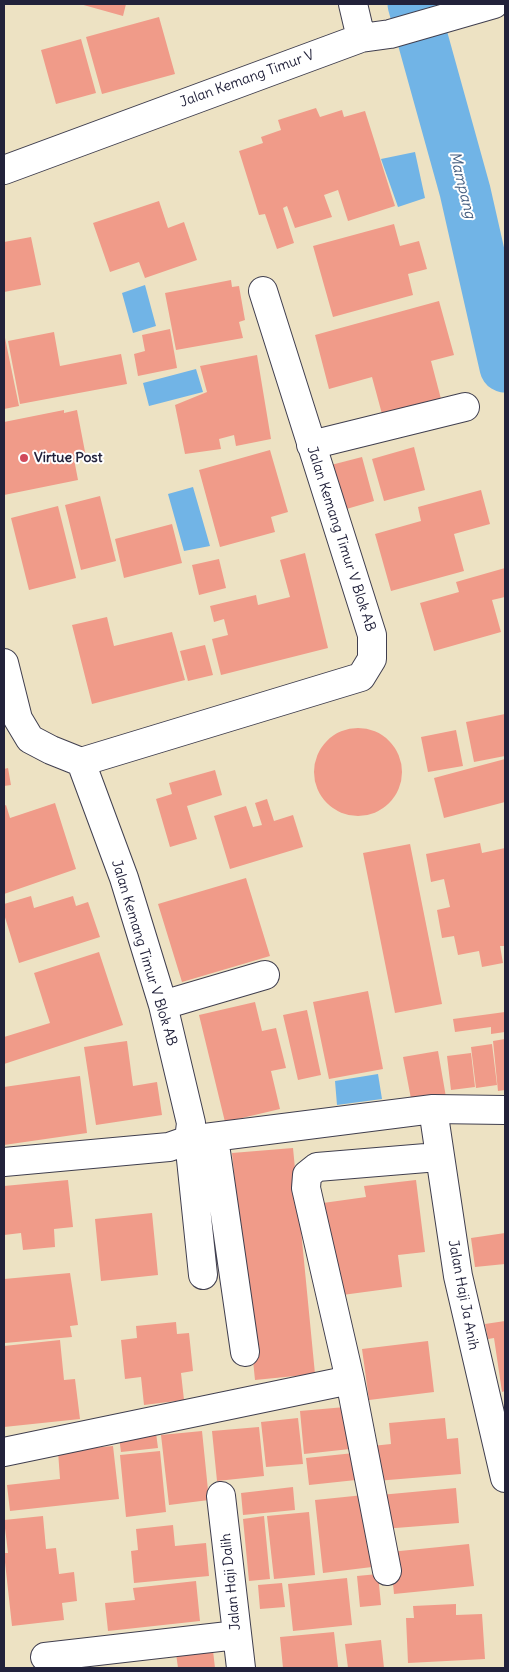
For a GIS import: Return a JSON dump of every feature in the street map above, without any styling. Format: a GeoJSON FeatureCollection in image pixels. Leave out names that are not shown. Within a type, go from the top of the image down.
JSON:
{"type":"FeatureCollection","features":[{"type":"Feature","properties":{"kind":"street"},"geometry":{"type":"LineString","coordinates":[[354,4],[361,38]]}},
{"type":"Feature","properties":{"kind":"street","name":"Jalan Kemang Timur V"},"geometry":{"type":"LineString","coordinates":[[4,170],[361,38],[390,34],[450,13],[494,4]]}},
{"type":"Feature","properties":{"kind":"street","name":"Jalan Kemang Timur V Blok AB"},"geometry":{"type":"LineString","coordinates":[[201,1139],[191,1123],[163,1005],[124,878],[81,762],[361,677],[372,660],[372,635],[263,291]]}},
{"type":"Feature","properties":{"kind":"street"},"geometry":{"type":"LineString","coordinates":[[311,445],[465,407]]}},
{"type":"Feature","properties":{"kind":"street"},"geometry":{"type":"LineString","coordinates":[[4,663],[18,719],[30,739],[81,762]]}},
{"type":"Feature","properties":{"kind":"street"},"geometry":{"type":"LineString","coordinates":[[163,1005],[266,975]]}},
{"type":"Feature","properties":{"kind":"street"},"geometry":{"type":"LineString","coordinates":[[4,1162],[169,1147],[201,1139],[432,1109],[505,1110]]}},
{"type":"Feature","properties":{"kind":"street","name":"Jalan Haji Ja Anih"},"geometry":{"type":"LineString","coordinates":[[432,1109],[458,1276],[505,1478]]}},
{"type":"Feature","properties":{"kind":"street"},"geometry":{"type":"LineString","coordinates":[[201,1139],[203,1275]]}},
{"type":"Feature","properties":{"kind":"street"},"geometry":{"type":"LineString","coordinates":[[201,1139],[245,1352]]}},
{"type":"Feature","properties":{"kind":"street"},"geometry":{"type":"LineString","coordinates":[[387,1571],[350,1380],[306,1188],[307,1175],[317,1167],[426,1158]]}},
{"type":"Feature","properties":{"kind":"street"},"geometry":{"type":"LineString","coordinates":[[4,1452],[350,1380]]}},
{"type":"Feature","properties":{"kind":"street","name":"Jalan Haji Dalih"},"geometry":{"type":"LineString","coordinates":[[221,1496],[241,1668]]}},
{"type":"Feature","properties":{"kind":"street"},"geometry":{"type":"LineString","coordinates":[[45,1657],[237,1635]]}},
{"type":"Feature","properties":{"kind":"water"},"geometry":{"type":"Polygon","coordinates":[[[415,152],[425,198],[398,207],[381,159],[415,152]]]}},
{"type":"Feature","properties":{"kind":"water"},"geometry":{"type":"Polygon","coordinates":[[[145,285],[156,326],[133,333],[122,293],[145,285]]]}},
{"type":"Feature","properties":{"kind":"water"},"geometry":{"type":"Polygon","coordinates":[[[196,369],[203,392],[149,406],[143,383],[196,369]]]}},
{"type":"Feature","properties":{"kind":"water"},"geometry":{"type":"Polygon","coordinates":[[[193,487],[210,546],[184,551],[168,494],[193,487]]]}},
{"type":"Feature","properties":{"kind":"water"},"geometry":{"type":"Polygon","coordinates":[[[378,1074],[382,1099],[337,1105],[335,1081],[378,1074]]]}},
{"type":"Feature","properties":{"kind":"building"},"geometry":{"type":"Polygon","coordinates":[[[80,4],[126,4],[123,16],[80,4]]]}},
{"type":"Feature","properties":{"kind":"building"},"geometry":{"type":"Polygon","coordinates":[[[159,17],[175,74],[102,94],[86,37],[159,17]]]}},
{"type":"Feature","properties":{"kind":"building"},"geometry":{"type":"Polygon","coordinates":[[[81,39],[96,93],[56,104],[41,50],[81,39]]]}},
{"type":"Feature","properties":{"kind":"building"},"geometry":{"type":"Polygon","coordinates":[[[316,108],[320,117],[342,110],[344,117],[365,111],[395,206],[348,221],[338,190],[324,195],[332,217],[295,228],[287,206],[283,208],[294,243],[277,249],[265,214],[259,215],[239,151],[263,143],[261,137],[281,130],[278,120],[316,108]]]}},
{"type":"Feature","properties":{"kind":"building"},"geometry":{"type":"Polygon","coordinates":[[[159,201],[168,228],[184,222],[197,260],[145,278],[139,262],[110,272],[93,223],[159,201]]]}},
{"type":"Feature","properties":{"kind":"building"},"geometry":{"type":"Polygon","coordinates":[[[394,224],[400,246],[419,241],[427,269],[408,274],[413,295],[333,317],[313,246],[394,224]]]}},
{"type":"Feature","properties":{"kind":"building"},"geometry":{"type":"Polygon","coordinates":[[[31,237],[41,285],[4,292],[4,242],[31,237]]]}},
{"type":"Feature","properties":{"kind":"building"},"geometry":{"type":"Polygon","coordinates":[[[231,280],[232,287],[239,286],[245,320],[239,322],[243,338],[176,350],[165,293],[231,280]]]}},
{"type":"Feature","properties":{"kind":"building"},"geometry":{"type":"Polygon","coordinates":[[[439,301],[454,355],[431,361],[441,399],[382,414],[372,377],[329,389],[315,335],[439,301]]]}},
{"type":"Feature","properties":{"kind":"building"},"geometry":{"type":"Polygon","coordinates":[[[170,329],[177,368],[138,376],[134,354],[145,351],[142,335],[170,329]]]}},
{"type":"Feature","properties":{"kind":"building"},"geometry":{"type":"Polygon","coordinates":[[[54,332],[60,366],[121,354],[127,384],[20,404],[8,341],[54,332]]]}},
{"type":"Feature","properties":{"kind":"building"},"geometry":{"type":"Polygon","coordinates":[[[4,333],[19,406],[4,409],[4,333]]]}},
{"type":"Feature","properties":{"kind":"building"},"geometry":{"type":"Polygon","coordinates":[[[257,355],[271,439],[236,446],[234,435],[219,439],[221,449],[185,454],[175,405],[207,392],[200,366],[257,355]]]}},
{"type":"Feature","properties":{"kind":"building"},"geometry":{"type":"Polygon","coordinates":[[[64,410],[64,413],[77,410],[86,457],[74,459],[78,480],[4,495],[4,422],[64,410]]]}},
{"type":"Feature","properties":{"kind":"building"},"geometry":{"type":"Polygon","coordinates":[[[414,447],[425,490],[384,501],[372,459],[414,447]]]}},
{"type":"Feature","properties":{"kind":"building"},"geometry":{"type":"Polygon","coordinates":[[[270,450],[288,512],[271,517],[275,532],[220,547],[199,470],[270,450]]]}},
{"type":"Feature","properties":{"kind":"building"},"geometry":{"type":"Polygon","coordinates":[[[362,457],[374,501],[343,510],[331,465],[362,457]]]}},
{"type":"Feature","properties":{"kind":"building"},"geometry":{"type":"Polygon","coordinates":[[[481,490],[490,524],[454,534],[464,571],[391,591],[375,534],[421,521],[418,507],[481,490]]]}},
{"type":"Feature","properties":{"kind":"building"},"geometry":{"type":"Polygon","coordinates":[[[100,496],[116,561],[81,570],[65,505],[100,496]]]}},
{"type":"Feature","properties":{"kind":"building"},"geometry":{"type":"Polygon","coordinates":[[[58,506],[76,578],[29,590],[11,518],[58,506]]]}},
{"type":"Feature","properties":{"kind":"building"},"geometry":{"type":"Polygon","coordinates":[[[172,524],[182,563],[124,578],[115,539],[172,524]]]}},
{"type":"Feature","properties":{"kind":"building"},"geometry":{"type":"Polygon","coordinates":[[[305,553],[328,648],[221,675],[212,639],[228,635],[224,619],[214,622],[210,606],[256,595],[258,605],[290,597],[280,560],[305,553]]]}},
{"type":"Feature","properties":{"kind":"building"},"geometry":{"type":"Polygon","coordinates":[[[219,559],[226,588],[199,595],[192,565],[219,559]]]}},
{"type":"Feature","properties":{"kind":"building"},"geometry":{"type":"Polygon","coordinates":[[[505,568],[505,597],[492,600],[501,632],[434,651],[420,603],[459,592],[456,582],[505,568]]]}},
{"type":"Feature","properties":{"kind":"building"},"geometry":{"type":"Polygon","coordinates":[[[107,617],[114,646],[172,632],[185,680],[92,704],[72,625],[107,617]]]}},
{"type":"Feature","properties":{"kind":"building"},"geometry":{"type":"Polygon","coordinates":[[[205,645],[213,675],[188,681],[180,651],[205,645]]]}},
{"type":"Feature","properties":{"kind":"building"},"geometry":{"type":"Polygon","coordinates":[[[505,714],[505,756],[474,762],[466,722],[505,714]]]}},
{"type":"Feature","properties":{"kind":"building"},"geometry":{"type":"Polygon","coordinates":[[[358,728],[375,732],[389,741],[398,755],[402,772],[398,789],[389,803],[375,812],[358,816],[341,812],[327,803],[318,789],[314,772],[318,755],[327,741],[341,732],[358,728]]]}},
{"type":"Feature","properties":{"kind":"building"},"geometry":{"type":"Polygon","coordinates":[[[456,730],[463,766],[428,772],[421,737],[456,730]]]}},
{"type":"Feature","properties":{"kind":"building"},"geometry":{"type":"Polygon","coordinates":[[[505,759],[505,802],[444,818],[434,778],[505,759]]]}},
{"type":"Feature","properties":{"kind":"building"},"geometry":{"type":"Polygon","coordinates":[[[8,768],[11,785],[4,786],[4,769],[8,768]]]}},
{"type":"Feature","properties":{"kind":"building"},"geometry":{"type":"Polygon","coordinates":[[[215,770],[222,795],[187,806],[197,839],[170,847],[156,799],[172,794],[169,783],[215,770]]]}},
{"type":"Feature","properties":{"kind":"building"},"geometry":{"type":"Polygon","coordinates":[[[267,799],[274,821],[293,815],[303,847],[230,869],[214,816],[246,806],[253,827],[262,825],[255,803],[267,799]]]}},
{"type":"Feature","properties":{"kind":"building"},"geometry":{"type":"Polygon","coordinates":[[[55,803],[76,869],[4,894],[4,806],[6,805],[10,818],[55,803]]]}},
{"type":"Feature","properties":{"kind":"building"},"geometry":{"type":"Polygon","coordinates":[[[480,843],[482,853],[505,848],[505,946],[500,946],[503,963],[482,967],[479,951],[458,955],[454,936],[442,938],[437,910],[450,907],[444,879],[431,882],[426,854],[480,843]]]}},
{"type":"Feature","properties":{"kind":"building"},"geometry":{"type":"Polygon","coordinates":[[[410,844],[442,1004],[395,1013],[363,853],[410,844]]]}},
{"type":"Feature","properties":{"kind":"building"},"geometry":{"type":"Polygon","coordinates":[[[246,878],[270,956],[182,982],[158,904],[246,878]]]}},
{"type":"Feature","properties":{"kind":"building"},"geometry":{"type":"Polygon","coordinates":[[[31,896],[34,908],[73,896],[76,906],[88,902],[100,937],[19,963],[4,914],[4,904],[31,896]]]}},
{"type":"Feature","properties":{"kind":"building"},"geometry":{"type":"Polygon","coordinates":[[[99,952],[123,1025],[4,1064],[4,1037],[50,1023],[34,973],[99,952]]]}},
{"type":"Feature","properties":{"kind":"building"},"geometry":{"type":"Polygon","coordinates":[[[368,991],[383,1069],[329,1079],[313,1002],[368,991]]]}},
{"type":"Feature","properties":{"kind":"building"},"geometry":{"type":"Polygon","coordinates":[[[255,1002],[262,1031],[276,1028],[286,1068],[271,1071],[280,1109],[225,1122],[199,1015],[255,1002]]]}},
{"type":"Feature","properties":{"kind":"building"},"geometry":{"type":"Polygon","coordinates":[[[307,1010],[321,1075],[298,1080],[283,1015],[307,1010]]]}},
{"type":"Feature","properties":{"kind":"building"},"geometry":{"type":"Polygon","coordinates":[[[505,1012],[505,1032],[491,1034],[491,1027],[455,1032],[453,1019],[505,1012]]]}},
{"type":"Feature","properties":{"kind":"building"},"geometry":{"type":"Polygon","coordinates":[[[505,1039],[505,1090],[498,1091],[493,1041],[505,1039]]]}},
{"type":"Feature","properties":{"kind":"building"},"geometry":{"type":"Polygon","coordinates":[[[127,1041],[133,1086],[157,1082],[162,1115],[96,1125],[84,1047],[127,1041]]]}},
{"type":"Feature","properties":{"kind":"building"},"geometry":{"type":"Polygon","coordinates":[[[492,1044],[497,1085],[476,1088],[471,1047],[492,1044]]]}},
{"type":"Feature","properties":{"kind":"building"},"geometry":{"type":"Polygon","coordinates":[[[438,1051],[447,1103],[413,1109],[403,1057],[438,1051]]]}},
{"type":"Feature","properties":{"kind":"building"},"geometry":{"type":"Polygon","coordinates":[[[471,1053],[475,1087],[451,1090],[447,1056],[471,1053]]]}},
{"type":"Feature","properties":{"kind":"building"},"geometry":{"type":"Polygon","coordinates":[[[80,1076],[87,1133],[4,1145],[4,1087],[80,1076]]]}},
{"type":"Feature","properties":{"kind":"building"},"geometry":{"type":"Polygon","coordinates":[[[293,1148],[315,1374],[255,1380],[232,1153],[293,1148]]]}},
{"type":"Feature","properties":{"kind":"building"},"geometry":{"type":"Polygon","coordinates":[[[68,1180],[73,1227],[54,1229],[55,1247],[23,1250],[21,1233],[4,1235],[4,1186],[68,1180]]]}},
{"type":"Feature","properties":{"kind":"building"},"geometry":{"type":"Polygon","coordinates":[[[416,1180],[425,1252],[398,1255],[402,1287],[335,1296],[323,1203],[366,1197],[364,1186],[416,1180]]]}},
{"type":"Feature","properties":{"kind":"building"},"geometry":{"type":"Polygon","coordinates":[[[152,1213],[158,1275],[101,1281],[95,1219],[152,1213]]]}},
{"type":"Feature","properties":{"kind":"building"},"geometry":{"type":"Polygon","coordinates":[[[505,1233],[505,1264],[475,1267],[471,1238],[505,1233]]]}},
{"type":"Feature","properties":{"kind":"building"},"geometry":{"type":"Polygon","coordinates":[[[70,1273],[78,1325],[70,1326],[72,1337],[5,1343],[4,1279],[70,1273]]]}},
{"type":"Feature","properties":{"kind":"building"},"geometry":{"type":"Polygon","coordinates":[[[505,1321],[505,1391],[502,1392],[494,1338],[488,1339],[485,1324],[505,1321]]]}},
{"type":"Feature","properties":{"kind":"building"},"geometry":{"type":"Polygon","coordinates":[[[176,1322],[177,1334],[189,1333],[193,1371],[181,1373],[184,1400],[144,1405],[141,1377],[125,1379],[121,1340],[137,1338],[136,1326],[176,1322]]]}},
{"type":"Feature","properties":{"kind":"building"},"geometry":{"type":"Polygon","coordinates":[[[60,1340],[64,1380],[75,1379],[80,1419],[4,1427],[4,1346],[60,1340]]]}},
{"type":"Feature","properties":{"kind":"building"},"geometry":{"type":"Polygon","coordinates":[[[428,1341],[434,1392],[369,1400],[362,1349],[428,1341]]]}},
{"type":"Feature","properties":{"kind":"building"},"geometry":{"type":"Polygon","coordinates":[[[345,1407],[350,1449],[304,1454],[300,1411],[345,1407]]]}},
{"type":"Feature","properties":{"kind":"building"},"geometry":{"type":"Polygon","coordinates":[[[298,1418],[303,1464],[266,1467],[261,1422],[298,1418]]]}},
{"type":"Feature","properties":{"kind":"building"},"geometry":{"type":"Polygon","coordinates":[[[445,1418],[447,1439],[458,1438],[461,1474],[376,1481],[372,1446],[391,1444],[389,1423],[445,1418]]]}},
{"type":"Feature","properties":{"kind":"building"},"geometry":{"type":"Polygon","coordinates":[[[259,1427],[264,1476],[217,1481],[212,1431],[259,1427]]]}},
{"type":"Feature","properties":{"kind":"building"},"geometry":{"type":"Polygon","coordinates":[[[202,1431],[209,1500],[169,1505],[161,1435],[202,1431]]]}},
{"type":"Feature","properties":{"kind":"building"},"geometry":{"type":"Polygon","coordinates":[[[156,1433],[158,1448],[121,1452],[119,1437],[156,1433]]]}},
{"type":"Feature","properties":{"kind":"building"},"geometry":{"type":"Polygon","coordinates":[[[113,1446],[119,1499],[10,1511],[7,1485],[60,1479],[58,1451],[113,1446]]]}},
{"type":"Feature","properties":{"kind":"building"},"geometry":{"type":"Polygon","coordinates":[[[160,1451],[166,1512],[126,1517],[120,1455],[160,1451]]]}},
{"type":"Feature","properties":{"kind":"building"},"geometry":{"type":"Polygon","coordinates":[[[354,1453],[356,1480],[309,1485],[306,1458],[354,1453]]]}},
{"type":"Feature","properties":{"kind":"building"},"geometry":{"type":"Polygon","coordinates":[[[293,1487],[295,1510],[243,1515],[241,1493],[293,1487]]]}},
{"type":"Feature","properties":{"kind":"building"},"geometry":{"type":"Polygon","coordinates":[[[456,1488],[459,1523],[383,1529],[380,1495],[456,1488]]]}},
{"type":"Feature","properties":{"kind":"building"},"geometry":{"type":"Polygon","coordinates":[[[364,1495],[372,1567],[323,1573],[315,1500],[364,1495]]]}},
{"type":"Feature","properties":{"kind":"building"},"geometry":{"type":"Polygon","coordinates":[[[309,1512],[315,1575],[274,1579],[267,1516],[309,1512]]]}},
{"type":"Feature","properties":{"kind":"building"},"geometry":{"type":"Polygon","coordinates":[[[43,1516],[46,1549],[56,1548],[59,1574],[74,1572],[77,1601],[62,1603],[64,1620],[12,1626],[4,1553],[8,1553],[4,1520],[43,1516]]]}},
{"type":"Feature","properties":{"kind":"building"},"geometry":{"type":"Polygon","coordinates":[[[264,1516],[270,1579],[249,1581],[243,1519],[264,1516]]]}},
{"type":"Feature","properties":{"kind":"building"},"geometry":{"type":"Polygon","coordinates":[[[173,1525],[175,1546],[206,1543],[209,1576],[134,1583],[131,1551],[138,1550],[136,1529],[173,1525]]]}},
{"type":"Feature","properties":{"kind":"building"},"geometry":{"type":"Polygon","coordinates":[[[469,1544],[474,1586],[394,1594],[390,1552],[469,1544]]]}},
{"type":"Feature","properties":{"kind":"building"},"geometry":{"type":"Polygon","coordinates":[[[378,1574],[381,1605],[360,1607],[357,1576],[378,1574]]]}},
{"type":"Feature","properties":{"kind":"building"},"geometry":{"type":"Polygon","coordinates":[[[347,1578],[352,1625],[293,1631],[288,1584],[347,1578]]]}},
{"type":"Feature","properties":{"kind":"building"},"geometry":{"type":"Polygon","coordinates":[[[196,1581],[200,1621],[108,1631],[105,1603],[135,1600],[133,1588],[196,1581]]]}},
{"type":"Feature","properties":{"kind":"building"},"geometry":{"type":"Polygon","coordinates":[[[282,1583],[285,1607],[260,1609],[258,1585],[282,1583]]]}},
{"type":"Feature","properties":{"kind":"building"},"geometry":{"type":"Polygon","coordinates":[[[456,1604],[456,1615],[482,1614],[485,1659],[408,1663],[406,1618],[414,1618],[413,1606],[456,1604]]]}},
{"type":"Feature","properties":{"kind":"building"},"geometry":{"type":"Polygon","coordinates":[[[334,1632],[338,1667],[283,1668],[280,1637],[334,1632]]]}},
{"type":"Feature","properties":{"kind":"building"},"geometry":{"type":"Polygon","coordinates":[[[381,1640],[384,1668],[348,1668],[345,1644],[381,1640]]]}},
{"type":"Feature","properties":{"kind":"building"},"geometry":{"type":"Polygon","coordinates":[[[212,1642],[215,1668],[178,1668],[175,1646],[212,1642]]]}},
{"type":"Feature","properties":{"kind":"waterway","name":"Mampang"},"geometry":{"type":"LineString","coordinates":[[413,4],[465,191],[505,367]]}},
{"type":"Feature","properties":{"kind":"place","name":"Virtue Post"},"geometry":{"type":"Point","coordinates":[24,458]}}]}
